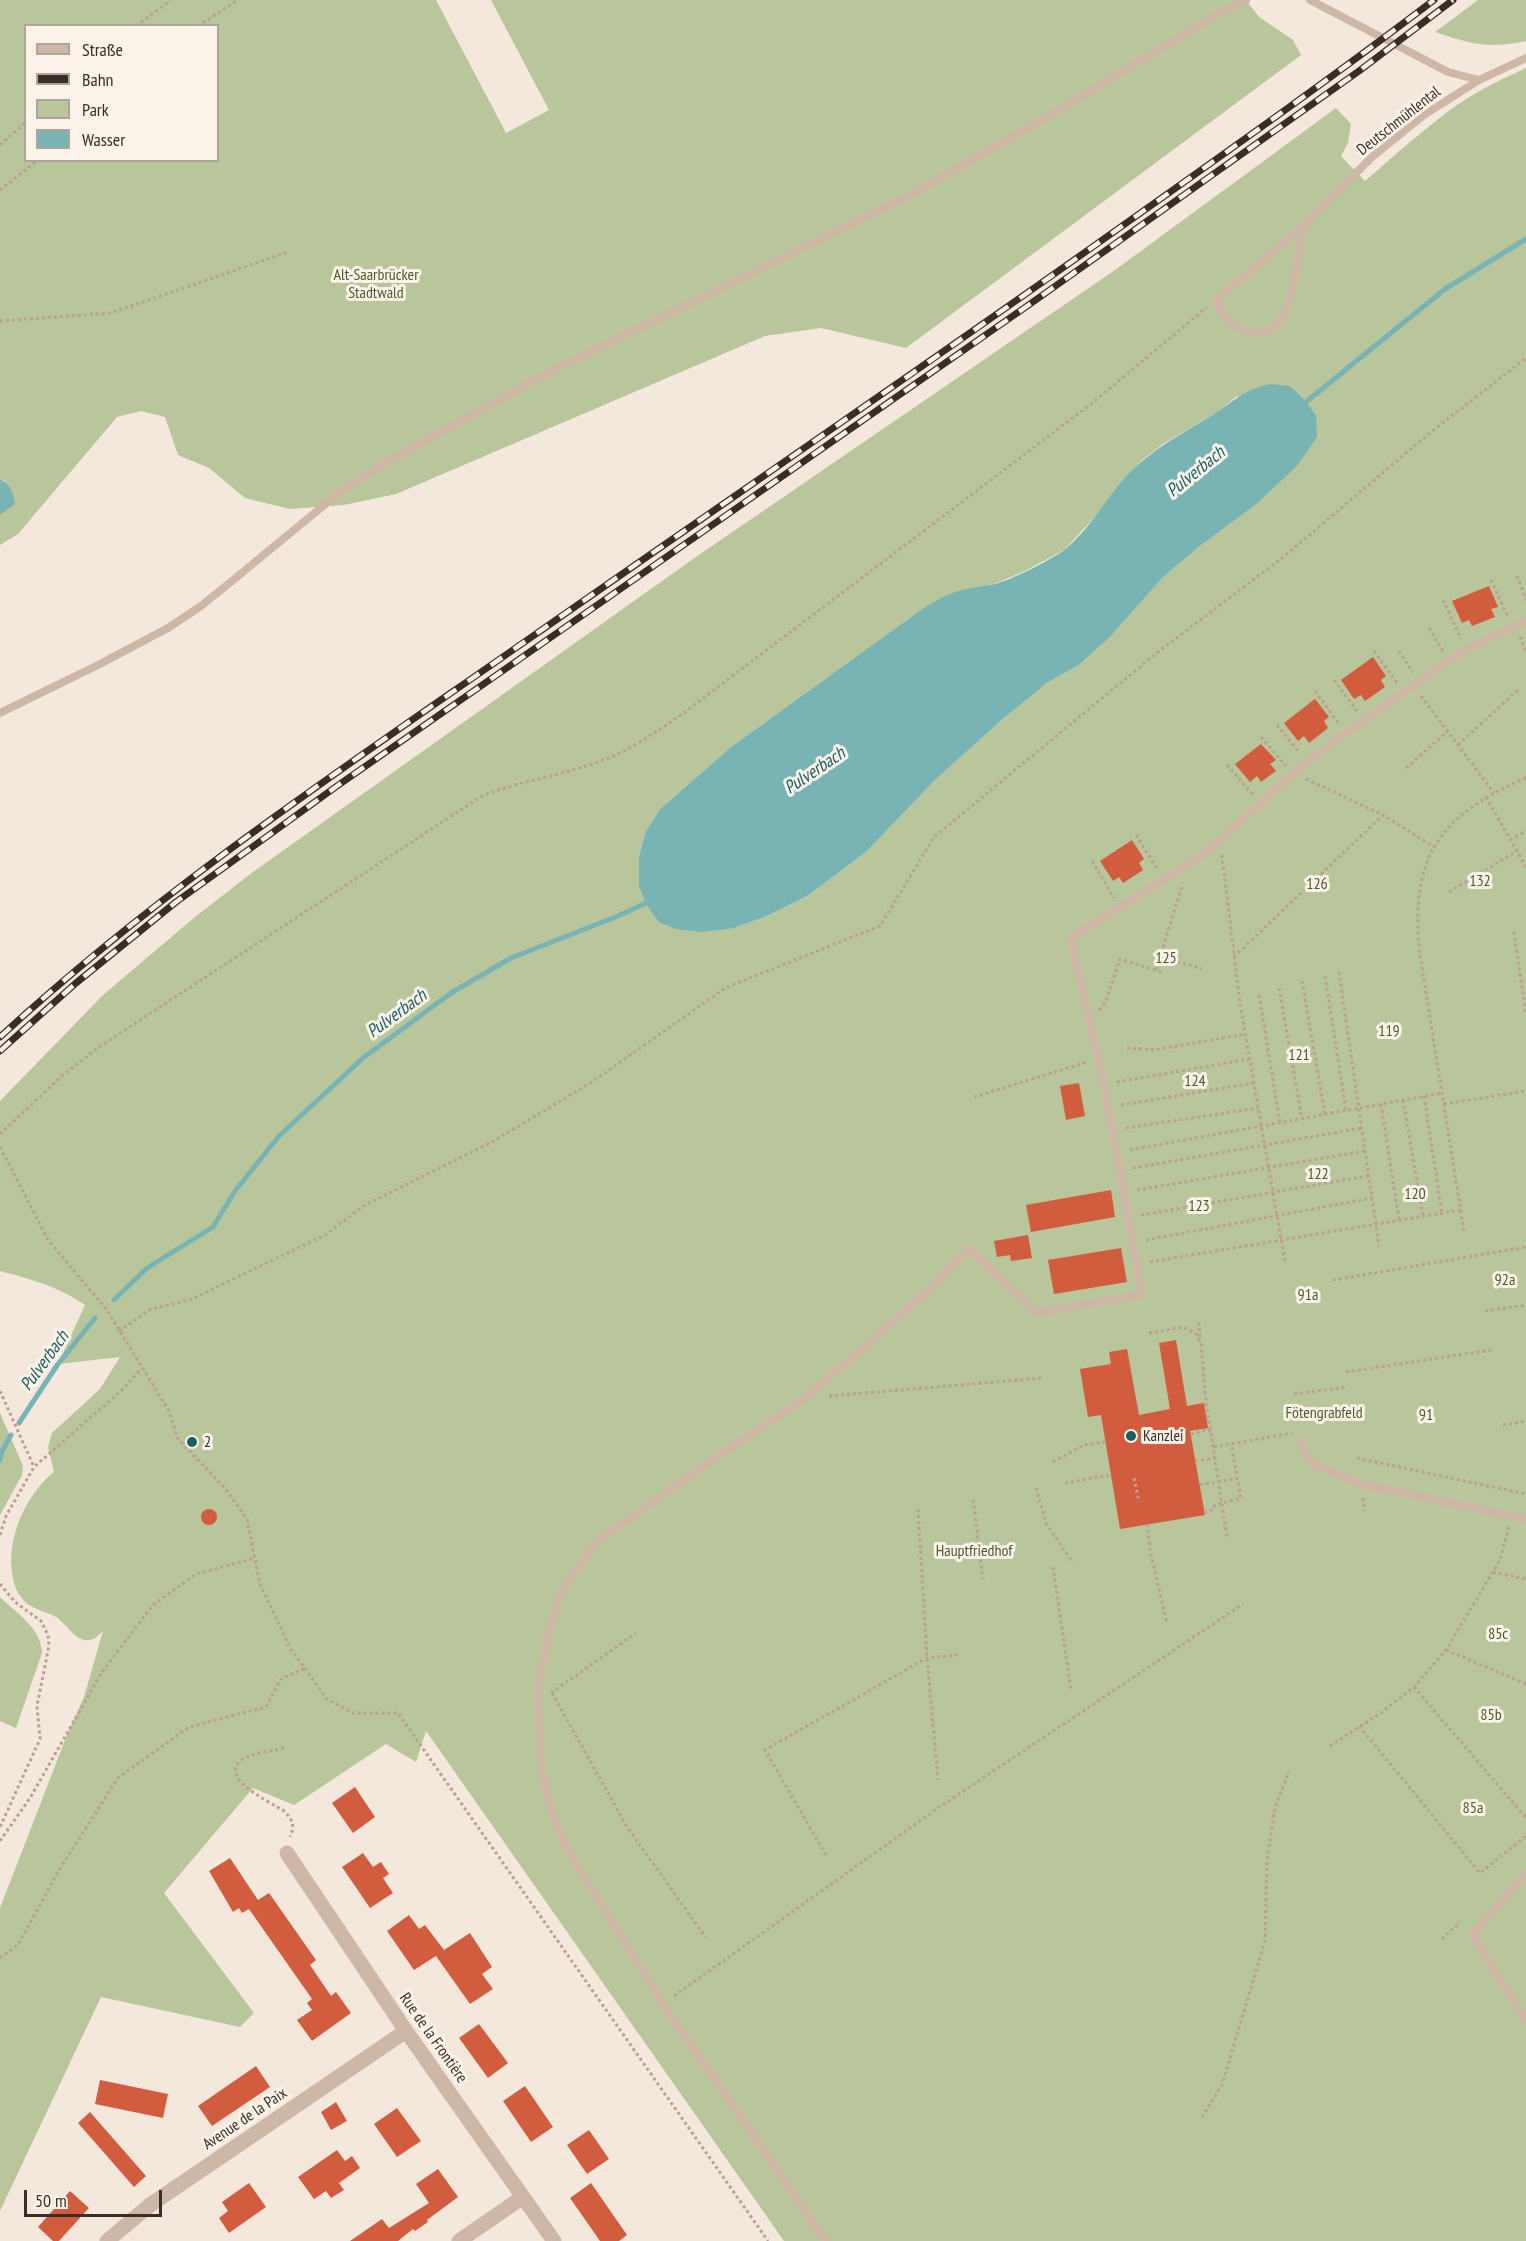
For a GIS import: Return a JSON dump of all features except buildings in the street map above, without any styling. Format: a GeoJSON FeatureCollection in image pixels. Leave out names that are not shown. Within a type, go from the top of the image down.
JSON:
{"type":"FeatureCollection","features":[{"type":"Feature","properties":{"kind":"street","name":"Rue de la Frontière"},"geometry":{"type":"LineString","coordinates":[[286,1853],[406,2031],[554,2241]]}},
{"type":"Feature","properties":{"kind":"street","name":"Avenue de la Paix"},"geometry":{"type":"LineString","coordinates":[[108,2241],[150,2205],[406,2031]]}},
{"type":"Feature","properties":{"kind":"street"},"geometry":{"type":"LineString","coordinates":[[459,2241],[523,2197]]}},
{"type":"Feature","properties":{"kind":"lane"},"geometry":{"type":"LineString","coordinates":[[0,713],[98,665],[168,627],[201,606],[339,492],[387,462],[550,372],[914,193],[1057,111],[1216,15],[1246,0]]}},
{"type":"Feature","properties":{"kind":"lane"},"geometry":{"type":"LineString","coordinates":[[1310,0],[1448,72],[1479,80]]}},
{"type":"Feature","properties":{"kind":"lane","name":"Deutschmühlental"},"geometry":{"type":"LineString","coordinates":[[1216,300],[1303,226],[1372,157],[1424,115],[1479,80],[1526,58]]}},
{"type":"Feature","properties":{"kind":"lane"},"geometry":{"type":"LineString","coordinates":[[1216,300],[1220,311],[1230,323],[1243,330],[1256,333],[1268,331],[1277,324],[1288,302],[1303,226]]}},
{"type":"Feature","properties":{"kind":"lane"},"geometry":{"type":"LineString","coordinates":[[826,2241],[663,2004],[566,1847],[552,1812],[541,1766],[537,1702],[548,1635],[560,1597],[571,1575],[599,1540],[705,1465],[806,1398],[932,1287],[969,1248],[1036,1313],[1142,1294],[1104,1084],[1071,938],[1221,841],[1306,762],[1403,692],[1466,649],[1526,621]]}},
{"type":"Feature","properties":{"kind":"lane"},"geometry":{"type":"LineString","coordinates":[[1301,1441],[1308,1459],[1318,1466],[1360,1484],[1526,1519]]}},
{"type":"Feature","properties":{"kind":"lane"},"geometry":{"type":"LineString","coordinates":[[1526,1874],[1472,1935],[1526,2020]]}},
{"type":"Feature","properties":{"kind":"path"},"geometry":{"type":"LineString","coordinates":[[139,24],[171,0]]}},
{"type":"Feature","properties":{"kind":"path"},"geometry":{"type":"LineString","coordinates":[[201,24],[238,0]]}},
{"type":"Feature","properties":{"kind":"path"},"geometry":{"type":"LineString","coordinates":[[0,145],[24,124]]}},
{"type":"Feature","properties":{"kind":"path"},"geometry":{"type":"LineString","coordinates":[[0,190],[35,162]]}},
{"type":"Feature","properties":{"kind":"path"},"geometry":{"type":"LineString","coordinates":[[0,321],[111,313],[288,252]]}},
{"type":"Feature","properties":{"kind":"path"},"geometry":{"type":"LineString","coordinates":[[0,1134],[63,1076],[99,1047],[482,795],[509,785],[604,759],[641,743],[1091,404],[1216,300]]}},
{"type":"Feature","properties":{"kind":"path"},"geometry":{"type":"LineString","coordinates":[[119,1331],[152,1309],[190,1300],[325,1236],[365,1205],[492,1142],[592,1082],[724,988],[880,926],[934,837],[1158,652],[1286,555],[1426,436],[1526,358]]}},
{"type":"Feature","properties":{"kind":"path"},"geometry":{"type":"LineString","coordinates":[[1517,576],[1526,600]]}},
{"type":"Feature","properties":{"kind":"path"},"geometry":{"type":"LineString","coordinates":[[1491,580],[1512,627]]}},
{"type":"Feature","properties":{"kind":"path"},"geometry":{"type":"LineString","coordinates":[[1443,600],[1466,649]]}},
{"type":"Feature","properties":{"kind":"path"},"geometry":{"type":"LineString","coordinates":[[1429,628],[1449,660]]}},
{"type":"Feature","properties":{"kind":"path"},"geometry":{"type":"LineString","coordinates":[[1374,651],[1403,692]]}},
{"type":"Feature","properties":{"kind":"path"},"geometry":{"type":"LineString","coordinates":[[1399,651],[1447,732],[1494,793]]}},
{"type":"Feature","properties":{"kind":"path"},"geometry":{"type":"LineString","coordinates":[[1334,680],[1363,720]]}},
{"type":"Feature","properties":{"kind":"path"},"geometry":{"type":"LineString","coordinates":[[1458,745],[1520,688]]}},
{"type":"Feature","properties":{"kind":"path"},"geometry":{"type":"LineString","coordinates":[[1315,691],[1346,732]]}},
{"type":"Feature","properties":{"kind":"path"},"geometry":{"type":"LineString","coordinates":[[1277,725],[1306,762]]}},
{"type":"Feature","properties":{"kind":"path"},"geometry":{"type":"LineString","coordinates":[[1406,768],[1447,732]]}},
{"type":"Feature","properties":{"kind":"path"},"geometry":{"type":"LineString","coordinates":[[1261,737],[1293,774],[1383,815],[1434,847]]}},
{"type":"Feature","properties":{"kind":"path"},"geometry":{"type":"LineString","coordinates":[[1227,765],[1260,804]]}},
{"type":"Feature","properties":{"kind":"path"},"geometry":{"type":"LineString","coordinates":[[1464,1231],[1417,930],[1420,878],[1443,832],[1486,797],[1526,778]]}},
{"type":"Feature","properties":{"kind":"path"},"geometry":{"type":"LineString","coordinates":[[1486,797],[1526,867]]}},
{"type":"Feature","properties":{"kind":"path"},"geometry":{"type":"LineString","coordinates":[[1234,957],[1383,815]]}},
{"type":"Feature","properties":{"kind":"path"},"geometry":{"type":"LineString","coordinates":[[1510,840],[1526,831]]}},
{"type":"Feature","properties":{"kind":"path"},"geometry":{"type":"LineString","coordinates":[[1136,835],[1160,872]]}},
{"type":"Feature","properties":{"kind":"path"},"geometry":{"type":"LineString","coordinates":[[1221,841],[1245,1034],[1285,1262]]}},
{"type":"Feature","properties":{"kind":"path"},"geometry":{"type":"LineString","coordinates":[[1449,892],[1517,851]]}},
{"type":"Feature","properties":{"kind":"path"},"geometry":{"type":"LineString","coordinates":[[1092,861],[1119,908]]}},
{"type":"Feature","properties":{"kind":"path"},"geometry":{"type":"LineString","coordinates":[[1156,970],[1188,864]]}},
{"type":"Feature","properties":{"kind":"path"},"geometry":{"type":"LineString","coordinates":[[1514,932],[1526,1014]]}},
{"type":"Feature","properties":{"kind":"path"},"geometry":{"type":"LineString","coordinates":[[1160,956],[1202,969]]}},
{"type":"Feature","properties":{"kind":"path"},"geometry":{"type":"LineString","coordinates":[[1089,1020],[1106,1003],[1120,958],[1162,972]]}},
{"type":"Feature","properties":{"kind":"path"},"geometry":{"type":"LineString","coordinates":[[1339,972],[1379,1246]]}},
{"type":"Feature","properties":{"kind":"path"},"geometry":{"type":"LineString","coordinates":[[1325,976],[1346,1110]]}},
{"type":"Feature","properties":{"kind":"path"},"geometry":{"type":"LineString","coordinates":[[1302,981],[1325,1114]]}},
{"type":"Feature","properties":{"kind":"path"},"geometry":{"type":"LineString","coordinates":[[1279,988],[1302,1119]]}},
{"type":"Feature","properties":{"kind":"path"},"geometry":{"type":"LineString","coordinates":[[1259,995],[1280,1123]]}},
{"type":"Feature","properties":{"kind":"path"},"geometry":{"type":"LineString","coordinates":[[1127,1048],[1155,1050],[1245,1034]]}},
{"type":"Feature","properties":{"kind":"path"},"geometry":{"type":"LineString","coordinates":[[974,1097],[1098,1059]]}},
{"type":"Feature","properties":{"kind":"path"},"geometry":{"type":"LineString","coordinates":[[1104,1084],[1250,1059]]}},
{"type":"Feature","properties":{"kind":"path"},"geometry":{"type":"LineString","coordinates":[[1108,1107],[1254,1083]]}},
{"type":"Feature","properties":{"kind":"path"},"geometry":{"type":"LineString","coordinates":[[1444,1104],[1526,1090]]}},
{"type":"Feature","properties":{"kind":"path"},"geometry":{"type":"LineString","coordinates":[[1116,1152],[1442,1093]]}},
{"type":"Feature","properties":{"kind":"path"},"geometry":{"type":"LineString","coordinates":[[1424,1096],[1442,1213]]}},
{"type":"Feature","properties":{"kind":"path"},"geometry":{"type":"LineString","coordinates":[[1403,1100],[1423,1216]]}},
{"type":"Feature","properties":{"kind":"path"},"geometry":{"type":"LineString","coordinates":[[1381,1104],[1399,1220]]}},
{"type":"Feature","properties":{"kind":"path"},"geometry":{"type":"LineString","coordinates":[[1112,1130],[1258,1108]]}},
{"type":"Feature","properties":{"kind":"path"},"geometry":{"type":"LineString","coordinates":[[1119,1170],[1362,1128]]}},
{"type":"Feature","properties":{"kind":"path"},"geometry":{"type":"LineString","coordinates":[[0,1147],[48,1240],[106,1310],[169,1411],[178,1438],[224,1487],[247,1519],[260,1584],[290,1648],[327,1700],[353,1713],[398,1713],[768,2241]]}},
{"type":"Feature","properties":{"kind":"path"},"geometry":{"type":"LineString","coordinates":[[1123,1193],[1365,1150]]}},
{"type":"Feature","properties":{"kind":"path"},"geometry":{"type":"LineString","coordinates":[[1128,1217],[1369,1176]]}},
{"type":"Feature","properties":{"kind":"path"},"geometry":{"type":"LineString","coordinates":[[1132,1243],[1372,1198]]}},
{"type":"Feature","properties":{"kind":"path"},"geometry":{"type":"LineString","coordinates":[[1136,1264],[1461,1210]]}},
{"type":"Feature","properties":{"kind":"path"},"geometry":{"type":"LineString","coordinates":[[1333,1280],[1526,1247]]}},
{"type":"Feature","properties":{"kind":"path"},"geometry":{"type":"LineString","coordinates":[[1485,1311],[1526,1305]]}},
{"type":"Feature","properties":{"kind":"path"},"geometry":{"type":"LineString","coordinates":[[1199,1322],[1211,1430],[1227,1537]]}},
{"type":"Feature","properties":{"kind":"path"},"geometry":{"type":"LineString","coordinates":[[1149,1333],[1183,1328],[1195,1333],[1201,1342]]}},
{"type":"Feature","properties":{"kind":"path"},"geometry":{"type":"LineString","coordinates":[[1346,1372],[1491,1350]]}},
{"type":"Feature","properties":{"kind":"path"},"geometry":{"type":"LineString","coordinates":[[0,1535],[6,1516],[34,1467],[123,1389],[142,1368]]}},
{"type":"Feature","properties":{"kind":"path"},"geometry":{"type":"LineString","coordinates":[[806,1398],[1042,1378]]}},
{"type":"Feature","properties":{"kind":"path"},"geometry":{"type":"LineString","coordinates":[[1294,1394],[1347,1387]]}},
{"type":"Feature","properties":{"kind":"path"},"geometry":{"type":"LineString","coordinates":[[0,1391],[34,1467]]}},
{"type":"Feature","properties":{"kind":"path"},"geometry":{"type":"LineString","coordinates":[[1503,1425],[1526,1421]]}},
{"type":"Feature","properties":{"kind":"path"},"geometry":{"type":"LineString","coordinates":[[1191,1434],[1211,1430]]}},
{"type":"Feature","properties":{"kind":"path"},"geometry":{"type":"LineString","coordinates":[[1214,1447],[1300,1431]]}},
{"type":"Feature","properties":{"kind":"path"},"geometry":{"type":"LineString","coordinates":[[1053,1462],[1084,1445],[1106,1442]]}},
{"type":"Feature","properties":{"kind":"path"},"geometry":{"type":"LineString","coordinates":[[1204,1512],[1213,1510],[1215,1505],[1223,1501],[1241,1498],[1232,1444]]}},
{"type":"Feature","properties":{"kind":"path"},"geometry":{"type":"LineString","coordinates":[[1195,1461],[1216,1458]]}},
{"type":"Feature","properties":{"kind":"path"},"geometry":{"type":"LineString","coordinates":[[1357,1458],[1526,1494]]}},
{"type":"Feature","properties":{"kind":"path"},"geometry":{"type":"LineString","coordinates":[[1065,1483],[1110,1475]]}},
{"type":"Feature","properties":{"kind":"path"},"geometry":{"type":"LineString","coordinates":[[1134,1478],[1138,1502]]}},
{"type":"Feature","properties":{"kind":"path"},"geometry":{"type":"LineString","coordinates":[[1200,1485],[1239,1478]]}},
{"type":"Feature","properties":{"kind":"path"},"geometry":{"type":"LineString","coordinates":[[1036,1488],[1046,1523],[1073,1563]]}},
{"type":"Feature","properties":{"kind":"path"},"geometry":{"type":"LineString","coordinates":[[974,1500],[982,1579]]}},
{"type":"Feature","properties":{"kind":"path"},"geometry":{"type":"LineString","coordinates":[[918,1509],[927,1658],[938,1780]]}},
{"type":"Feature","properties":{"kind":"path"},"geometry":{"type":"LineString","coordinates":[[1330,1746],[1414,1687],[1446,1650],[1500,1560],[1511,1516]]}},
{"type":"Feature","properties":{"kind":"path"},"geometry":{"type":"LineString","coordinates":[[1147,1524],[1150,1550],[1167,1624]]}},
{"type":"Feature","properties":{"kind":"path"},"geometry":{"type":"LineString","coordinates":[[0,1841],[30,1798],[102,1672],[153,1605],[196,1574],[255,1558]]}},
{"type":"Feature","properties":{"kind":"path"},"geometry":{"type":"LineString","coordinates":[[1053,1567],[1071,1690]]}},
{"type":"Feature","properties":{"kind":"path"},"geometry":{"type":"LineString","coordinates":[[1494,1572],[1526,1579]]}},
{"type":"Feature","properties":{"kind":"path"},"geometry":{"type":"LineString","coordinates":[[0,1584],[15,1602],[41,1621],[48,1635],[49,1646],[37,1706],[40,1739],[0,1827]]}},
{"type":"Feature","properties":{"kind":"path"},"geometry":{"type":"LineString","coordinates":[[663,2004],[941,1806],[1243,1604]]}},
{"type":"Feature","properties":{"kind":"path"},"geometry":{"type":"LineString","coordinates":[[537,1702],[636,1633]]}},
{"type":"Feature","properties":{"kind":"path"},"geometry":{"type":"LineString","coordinates":[[1446,1650],[1526,1684]]}},
{"type":"Feature","properties":{"kind":"path"},"geometry":{"type":"LineString","coordinates":[[826,1855],[765,1750],[927,1658],[958,1655]]}},
{"type":"Feature","properties":{"kind":"path"},"geometry":{"type":"LineString","coordinates":[[0,1958],[18,1945],[59,1870],[118,1778],[189,1727],[266,1707],[281,1679],[305,1668]]}},
{"type":"Feature","properties":{"kind":"path"},"geometry":{"type":"LineString","coordinates":[[1414,1687],[1526,1818]]}},
{"type":"Feature","properties":{"kind":"path"},"geometry":{"type":"LineString","coordinates":[[551,1692],[627,1827],[706,1938]]}},
{"type":"Feature","properties":{"kind":"path"},"geometry":{"type":"LineString","coordinates":[[1359,1726],[1480,1873],[1526,1836]]}},
{"type":"Feature","properties":{"kind":"path"},"geometry":{"type":"LineString","coordinates":[[284,1748],[249,1756],[236,1765],[234,1772],[236,1778],[243,1784],[285,1811],[290,1817],[293,1828],[285,1847],[286,1853]]}},
{"type":"Feature","properties":{"kind":"path"},"geometry":{"type":"LineString","coordinates":[[1202,2117],[1222,2085],[1265,1941],[1267,1860],[1275,1808],[1289,1771]]}},
{"type":"Feature","properties":{"kind":"path"},"geometry":{"type":"LineString","coordinates":[[1443,1940],[1460,1922]]}},
{"type":"Feature","properties":{"kind":"green space","name":"Alt-Saarbrücker Stadtwald"},"geometry":{"type":"Polygon","coordinates":[[[0,0],[436,0],[506,133],[549,110],[491,0],[1246,0],[1259,17],[1293,40],[1301,55],[906,348],[821,328],[765,336],[396,494],[344,505],[290,509],[245,498],[209,468],[178,455],[165,417],[141,411],[117,417],[18,534],[0,545],[0,515],[3,513],[5,481],[0,479],[0,0]]]}},
{"type":"Feature","properties":{"kind":"green space"},"geometry":{"type":"Polygon","coordinates":[[[1478,0],[1526,0],[1526,41],[1490,45],[1459,40],[1435,32],[1478,0]]]}},
{"type":"Feature","properties":{"kind":"green space","name":"Hauptfriedhof"},"geometry":{"type":"Polygon","coordinates":[[[1526,68],[1526,2241],[784,2241],[426,1731],[416,1762],[386,1744],[294,1805],[253,1788],[164,1893],[254,2013],[240,2027],[101,1997],[0,2211],[0,1908],[84,1697],[103,1631],[94,1638],[82,1640],[56,1617],[27,1604],[18,1593],[13,1578],[11,1561],[13,1544],[23,1511],[42,1483],[54,1472],[48,1447],[52,1433],[100,1389],[120,1357],[58,1364],[85,1305],[55,1288],[0,1271],[0,1101],[103,995],[195,917],[253,872],[693,559],[1115,270],[1336,108],[1351,124],[1348,143],[1341,156],[1365,181],[1457,105],[1526,68]],[[1237,396],[1216,413],[1163,444],[1142,460],[1123,480],[1102,509],[1064,550],[997,583],[951,594],[922,609],[731,747],[660,809],[646,831],[639,856],[734,928],[767,916],[809,895],[867,851],[935,780],[1004,718],[1047,683],[1079,665],[1111,636],[1163,577],[1258,503],[1297,466],[1237,396]]]}},
{"type":"Feature","properties":{"kind":"green space"},"geometry":{"type":"Polygon","coordinates":[[[0,1413],[23,1466],[22,1475],[0,1515],[0,1413]]]}},
{"type":"Feature","properties":{"kind":"green space"},"geometry":{"type":"Polygon","coordinates":[[[0,1597],[33,1628],[41,1644],[42,1653],[16,1728],[0,1721],[0,1597]]]}},
{"type":"Feature","properties":{"kind":"water"},"geometry":{"type":"Polygon","coordinates":[[[1271,384],[1289,386],[1300,395],[1316,415],[1317,437],[1297,466],[1258,503],[1163,577],[1111,636],[1079,665],[1047,683],[1004,718],[935,780],[867,851],[809,895],[767,916],[734,928],[702,932],[676,929],[659,922],[646,904],[639,886],[639,856],[646,831],[660,809],[731,747],[922,609],[955,592],[995,584],[1011,578],[1064,550],[1088,525],[1123,480],[1143,460],[1239,397],[1253,389],[1271,384]]]}},
{"type":"Feature","properties":{"kind":"water"},"geometry":{"type":"Polygon","coordinates":[[[0,479],[11,490],[15,504],[0,515],[0,479]]]}},
{"type":"Feature","properties":{"kind":"waterway","name":"Pulverbach"},"geometry":{"type":"LineString","coordinates":[[1301,406],[1445,289],[1526,239]]}},
{"type":"Feature","properties":{"kind":"waterway","name":"Pulverbach"},"geometry":{"type":"LineString","coordinates":[[114,1300],[147,1268],[213,1227],[235,1191],[279,1136],[363,1058],[451,993],[511,958],[618,916],[652,900]]}},
{"type":"Feature","properties":{"kind":"waterway","name":"Pulverbach"},"geometry":{"type":"LineString","coordinates":[[19,1423],[58,1364],[95,1318]]}},
{"type":"Feature","properties":{"kind":"waterway","name":"Pulverbach"},"geometry":{"type":"LineString","coordinates":[[0,1460],[11,1435]]}},
{"type":"Feature","properties":{"kind":"railway"},"geometry":{"type":"LineString","coordinates":[[0,1037],[127,928],[260,828],[1064,267],[1361,55],[1434,0]]}},
{"type":"Feature","properties":{"kind":"railway"},"geometry":{"type":"LineString","coordinates":[[0,1051],[76,983],[176,902],[337,786],[1030,304],[1359,71],[1453,0]]}},
{"type":"Feature","properties":{"kind":"place","name":"Kanzlei"},"geometry":{"type":"Point","coordinates":[1131,1436]}},
{"type":"Feature","properties":{"kind":"place","name":"2"},"geometry":{"type":"Point","coordinates":[192,1442]}},
{"type":"Feature","properties":{"kind":"park label","name":"132"},"geometry":{"type":"Point","coordinates":[1480,881]}},
{"type":"Feature","properties":{"kind":"park label","name":"126"},"geometry":{"type":"Point","coordinates":[1317,884]}},
{"type":"Feature","properties":{"kind":"park label","name":"125"},"geometry":{"type":"Point","coordinates":[1166,958]}},
{"type":"Feature","properties":{"kind":"park label","name":"119"},"geometry":{"type":"Point","coordinates":[1389,1031]}},
{"type":"Feature","properties":{"kind":"park label","name":"121"},"geometry":{"type":"Point","coordinates":[1299,1055]}},
{"type":"Feature","properties":{"kind":"park label","name":"124"},"geometry":{"type":"Point","coordinates":[1195,1081]}},
{"type":"Feature","properties":{"kind":"park label","name":"122"},"geometry":{"type":"Point","coordinates":[1318,1174]}},
{"type":"Feature","properties":{"kind":"park label","name":"120"},"geometry":{"type":"Point","coordinates":[1415,1194]}},
{"type":"Feature","properties":{"kind":"park label","name":"123"},"geometry":{"type":"Point","coordinates":[1199,1206]}},
{"type":"Feature","properties":{"kind":"park label","name":"92a"},"geometry":{"type":"Point","coordinates":[1505,1280]}},
{"type":"Feature","properties":{"kind":"park label","name":"91a"},"geometry":{"type":"Point","coordinates":[1308,1295]}},
{"type":"Feature","properties":{"kind":"park label","name":"Fötengrabfeld"},"geometry":{"type":"Point","coordinates":[1324,1413]}},
{"type":"Feature","properties":{"kind":"park label","name":"91"},"geometry":{"type":"Point","coordinates":[1426,1415]}},
{"type":"Feature","properties":{"kind":"park label","name":"85c"},"geometry":{"type":"Point","coordinates":[1498,1634]}},
{"type":"Feature","properties":{"kind":"park label","name":"85b"},"geometry":{"type":"Point","coordinates":[1491,1715]}},
{"type":"Feature","properties":{"kind":"park label","name":"85a"},"geometry":{"type":"Point","coordinates":[1473,1808]}}]}
